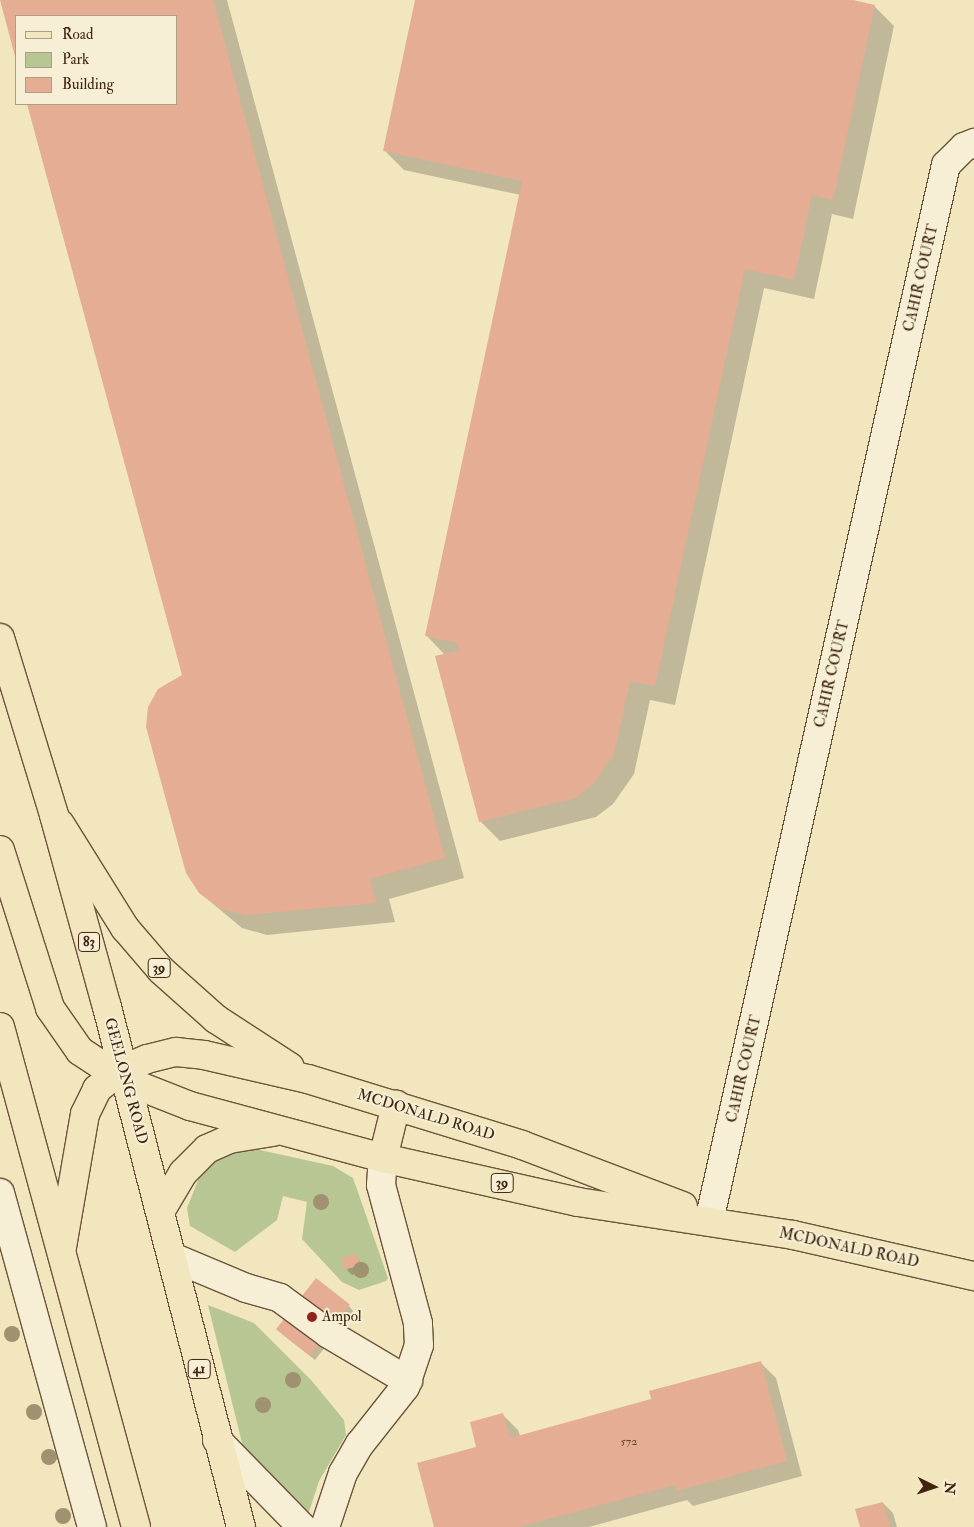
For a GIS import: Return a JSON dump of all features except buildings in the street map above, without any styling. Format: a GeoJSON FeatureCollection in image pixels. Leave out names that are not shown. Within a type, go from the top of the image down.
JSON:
{"type":"FeatureCollection","features":[{"type":"Feature","properties":{"kind":"main road","name":"GEELONG ROAD"},"geometry":{"type":"LineString","coordinates":[[0,638],[54,815],[120,1075],[161,1210],[217,1440],[241,1527]]}},
{"type":"Feature","properties":{"kind":"main road","name":"39"},"geometry":{"type":"LineString","coordinates":[[54,815],[125,928],[161,970],[216,1019],[308,1079]]}},
{"type":"Feature","properties":{"kind":"main road"},"geometry":{"type":"LineString","coordinates":[[0,850],[50,1008],[80,1051],[120,1075],[97,1089],[85,1114],[61,1257]]}},
{"type":"Feature","properties":{"kind":"main road"},"geometry":{"type":"LineString","coordinates":[[0,1027],[61,1257],[136,1527]]}},
{"type":"Feature","properties":{"kind":"main road","name":"MCDONALD ROAD"},"geometry":{"type":"LineString","coordinates":[[120,1075],[147,1059],[176,1052],[204,1055],[308,1079],[396,1105],[588,1168],[717,1220]]}},
{"type":"Feature","properties":{"kind":"main road","name":"MCDONALD ROAD"},"geometry":{"type":"LineString","coordinates":[[120,1075],[184,1104],[383,1158],[578,1202],[717,1220],[793,1235],[974,1276]]}},
{"type":"Feature","properties":{"kind":"main road"},"geometry":{"type":"LineString","coordinates":[[383,1158],[396,1105]]}},
{"type":"Feature","properties":{"kind":"main road"},"geometry":{"type":"LineString","coordinates":[[161,1210],[183,1173],[207,1149],[229,1139],[284,1130]]}},
{"type":"Feature","properties":{"kind":"street","name":"CAHIR COURT"},"geometry":{"type":"LineString","coordinates":[[717,1220],[946,165],[964,147],[974,143]]}},
{"type":"Feature","properties":{"kind":"street"},"geometry":{"type":"LineString","coordinates":[[325,1527],[334,1493],[348,1464],[408,1381],[417,1356],[419,1329],[381,1185],[383,1158]]}},
{"type":"Feature","properties":{"kind":"street"},"geometry":{"type":"LineString","coordinates":[[0,1194],[92,1527]]}},
{"type":"Feature","properties":{"kind":"street"},"geometry":{"type":"LineString","coordinates":[[172,1257],[291,1304],[329,1334],[408,1381]]}},
{"type":"Feature","properties":{"kind":"street"},"geometry":{"type":"LineString","coordinates":[[217,1440],[302,1527]]}},
{"type":"Feature","properties":{"kind":"green space"},"geometry":{"type":"Polygon","coordinates":[[[251,1148],[333,1166],[353,1178],[388,1278],[386,1281],[359,1290],[342,1282],[302,1239],[307,1202],[283,1196],[277,1220],[235,1252],[190,1226],[187,1208],[201,1173],[223,1155],[251,1148]]]}},
{"type":"Feature","properties":{"kind":"green space"},"geometry":{"type":"Polygon","coordinates":[[[208,1305],[254,1323],[311,1380],[344,1420],[346,1435],[319,1481],[307,1518],[243,1447],[208,1305]]]}},
{"type":"Feature","properties":{"kind":"place","name":"Ampol"},"geometry":{"type":"Point","coordinates":[312,1317]}}]}
